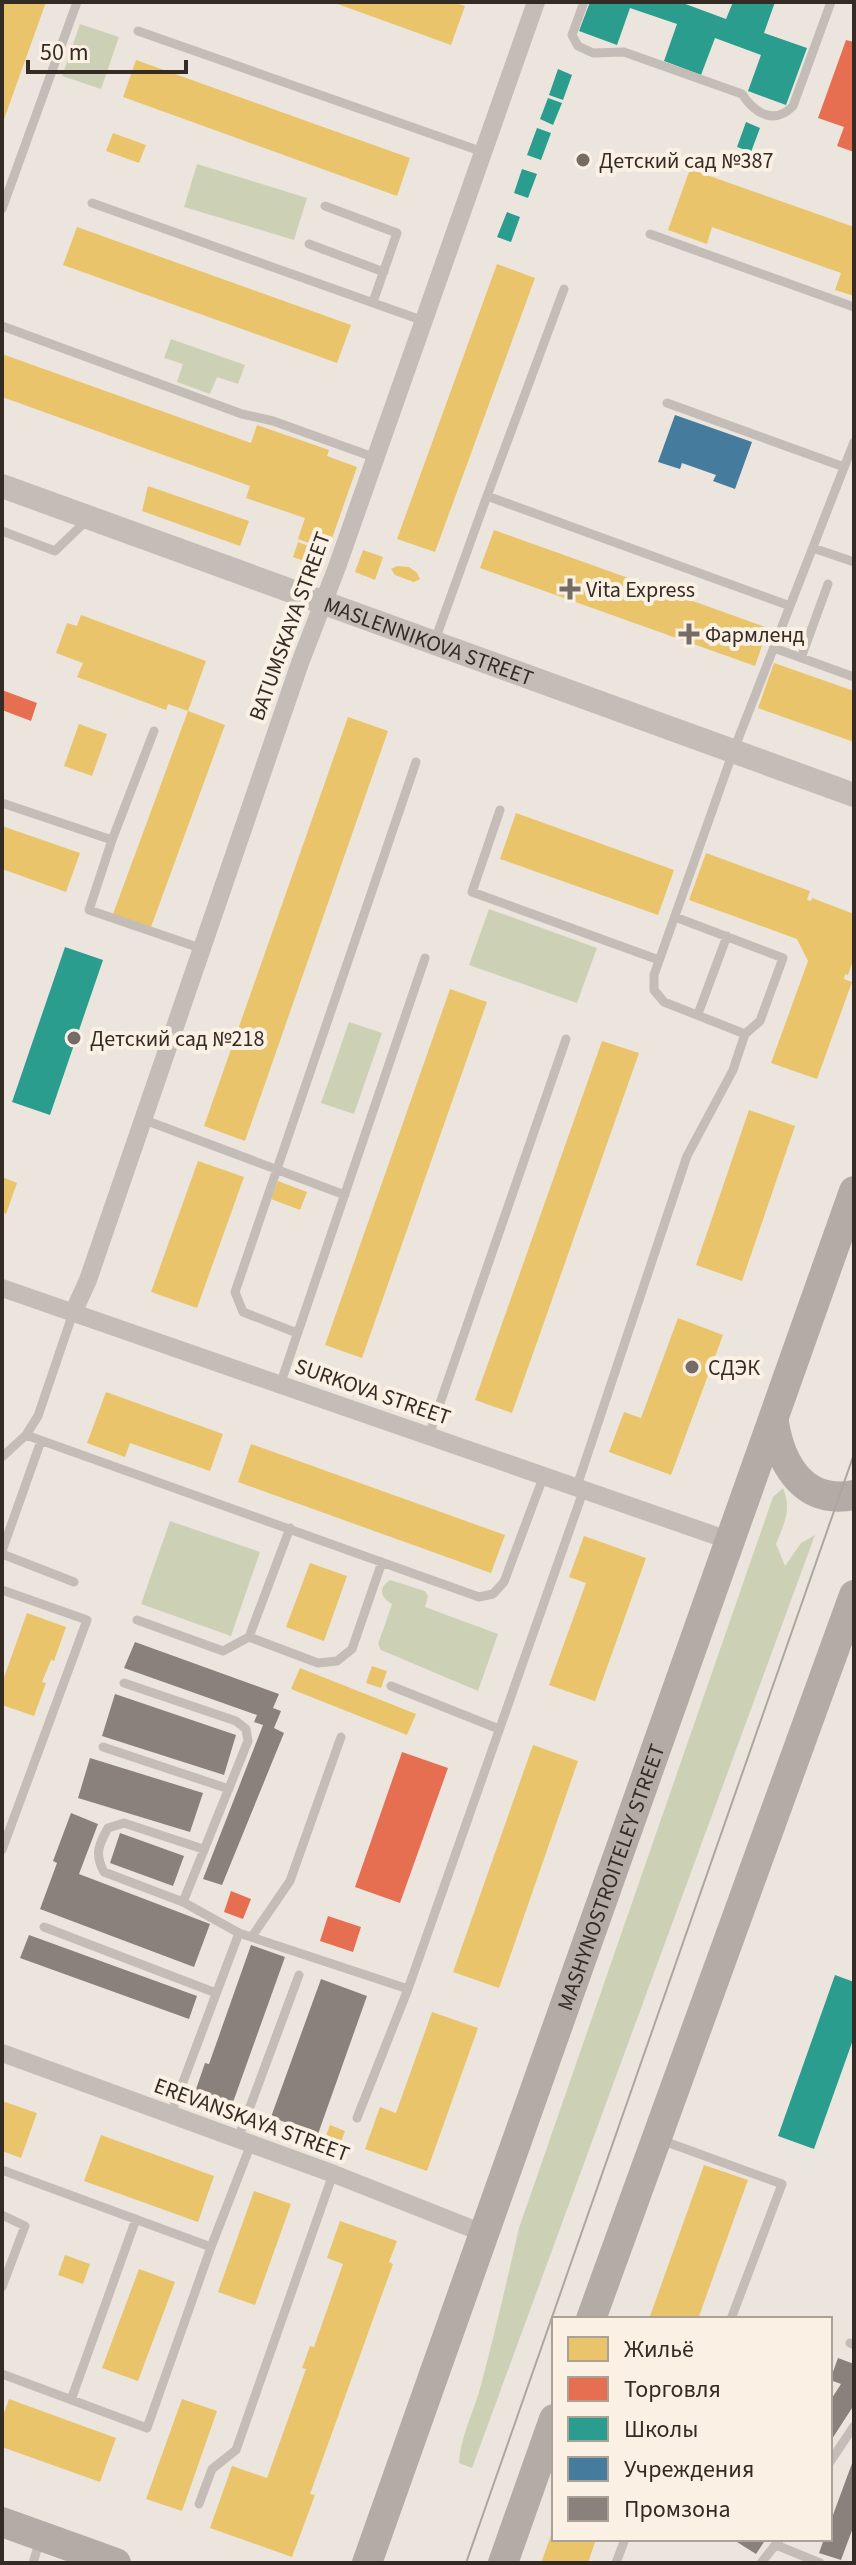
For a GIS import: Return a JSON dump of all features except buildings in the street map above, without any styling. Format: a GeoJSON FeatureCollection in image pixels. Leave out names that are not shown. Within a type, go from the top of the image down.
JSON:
{"type":"FeatureCollection","features":[{"type":"Feature","properties":{"kind":"main road","name":"MASHYNOSTROITELEY STREET"},"geometry":{"type":"LineString","coordinates":[[367,2563],[854,1191]]}},
{"type":"Feature","properties":{"kind":"main road"},"geometry":{"type":"LineString","coordinates":[[774,1423],[778,1447],[788,1468],[802,1484],[838,1497],[854,1495]]}},
{"type":"Feature","properties":{"kind":"main road"},"geometry":{"type":"LineString","coordinates":[[592,2317],[659,2139],[854,1595]]}},
{"type":"Feature","properties":{"kind":"main road"},"geometry":{"type":"LineString","coordinates":[[503,2563],[552,2425]]}},
{"type":"Feature","properties":{"kind":"main road"},"geometry":{"type":"LineString","coordinates":[[2,2522],[37,2550],[116,2563]]}},
{"type":"Feature","properties":{"kind":"street","name":"BATUMSKAYA STREET"},"geometry":{"type":"LineString","coordinates":[[73,1313],[88,1280],[200,948],[535,2]]}},
{"type":"Feature","properties":{"kind":"street","name":"MASLENNIKOVA STREET"},"geometry":{"type":"LineString","coordinates":[[2,486],[854,795]]}},
{"type":"Feature","properties":{"kind":"street","name":"SURKOVA STREET"},"geometry":{"type":"LineString","coordinates":[[2,1288],[728,1540]]}},
{"type":"Feature","properties":{"kind":"street","name":"EREVANSKAYA STREET"},"geometry":{"type":"LineString","coordinates":[[2,2053],[334,2174],[483,2233]]}},
{"type":"Feature","properties":{"kind":"lane"},"geometry":{"type":"LineString","coordinates":[[2,209],[77,2]]}},
{"type":"Feature","properties":{"kind":"lane"},"geometry":{"type":"LineString","coordinates":[[584,2],[572,35],[578,46],[593,53],[624,52],[654,62],[742,94],[750,106],[760,113],[776,117],[793,106],[831,2]]}},
{"type":"Feature","properties":{"kind":"lane"},"geometry":{"type":"LineString","coordinates":[[138,31],[483,152]]}},
{"type":"Feature","properties":{"kind":"lane"},"geometry":{"type":"LineString","coordinates":[[92,203],[424,321]]}},
{"type":"Feature","properties":{"kind":"lane"},"geometry":{"type":"LineString","coordinates":[[325,206],[397,233],[373,302]]}},
{"type":"Feature","properties":{"kind":"lane"},"geometry":{"type":"LineString","coordinates":[[650,234],[854,307]]}},
{"type":"Feature","properties":{"kind":"lane"},"geometry":{"type":"LineString","coordinates":[[309,244],[384,272]]}},
{"type":"Feature","properties":{"kind":"lane"},"geometry":{"type":"LineString","coordinates":[[434,643],[564,289]]}},
{"type":"Feature","properties":{"kind":"lane"},"geometry":{"type":"LineString","coordinates":[[2,326],[242,414],[273,421],[376,458]]}},
{"type":"Feature","properties":{"kind":"lane"},"geometry":{"type":"LineString","coordinates":[[667,403],[844,467]]}},
{"type":"Feature","properties":{"kind":"lane"},"geometry":{"type":"LineString","coordinates":[[745,1034],[664,1002],[654,990],[654,975],[733,752],[854,442]]}},
{"type":"Feature","properties":{"kind":"lane"},"geometry":{"type":"LineString","coordinates":[[487,496],[790,606]]}},
{"type":"Feature","properties":{"kind":"lane"},"geometry":{"type":"LineString","coordinates":[[2,531],[55,551],[89,517]]}},
{"type":"Feature","properties":{"kind":"lane"},"geometry":{"type":"LineString","coordinates":[[813,548],[854,562]]}},
{"type":"Feature","properties":{"kind":"lane"},"geometry":{"type":"LineString","coordinates":[[801,658],[828,584]]}},
{"type":"Feature","properties":{"kind":"lane"},"geometry":{"type":"LineString","coordinates":[[774,648],[854,677]]}},
{"type":"Feature","properties":{"kind":"lane"},"geometry":{"type":"LineString","coordinates":[[154,731],[89,910],[200,948]]}},
{"type":"Feature","properties":{"kind":"lane"},"geometry":{"type":"LineString","coordinates":[[297,1333],[243,1312],[235,1292],[416,762]]}},
{"type":"Feature","properties":{"kind":"lane"},"geometry":{"type":"LineString","coordinates":[[2,803],[112,840]]}},
{"type":"Feature","properties":{"kind":"lane"},"geometry":{"type":"LineString","coordinates":[[500,810],[472,892],[659,960]]}},
{"type":"Feature","properties":{"kind":"lane"},"geometry":{"type":"LineString","coordinates":[[357,2118],[408,1989],[499,1729],[581,1488],[687,1156],[733,1070],[745,1034],[760,1021],[783,958],[675,917]]}},
{"type":"Feature","properties":{"kind":"lane"},"geometry":{"type":"LineString","coordinates":[[698,1014],[727,936]]}},
{"type":"Feature","properties":{"kind":"lane"},"geometry":{"type":"LineString","coordinates":[[280,1385],[425,958]]}},
{"type":"Feature","properties":{"kind":"lane"},"geometry":{"type":"LineString","coordinates":[[429,1435],[566,1039]]}},
{"type":"Feature","properties":{"kind":"lane"},"geometry":{"type":"LineString","coordinates":[[142,1119],[345,1195]]}},
{"type":"Feature","properties":{"kind":"lane"},"geometry":{"type":"LineString","coordinates":[[2,1457],[26,1435],[38,1416],[73,1313]]}},
{"type":"Feature","properties":{"kind":"lane"},"geometry":{"type":"LineString","coordinates":[[26,1435],[479,1597],[493,1594],[504,1582],[544,1475]]}},
{"type":"Feature","properties":{"kind":"lane"},"geometry":{"type":"LineString","coordinates":[[41,1441],[2,1553],[74,1582]]}},
{"type":"Feature","properties":{"kind":"lane"},"geometry":{"type":"LineString","coordinates":[[137,1620],[223,1651],[249,1637],[290,1528]]}},
{"type":"Feature","properties":{"kind":"lane"},"geometry":{"type":"LineString","coordinates":[[249,1637],[318,1663],[337,1661],[352,1649],[382,1562]]}},
{"type":"Feature","properties":{"kind":"lane"},"geometry":{"type":"LineString","coordinates":[[2,1590],[87,1620],[2,1850]]}},
{"type":"Feature","properties":{"kind":"lane"},"geometry":{"type":"LineString","coordinates":[[124,1683],[236,1721],[246,1729],[248,1741],[183,1902]]}},
{"type":"Feature","properties":{"kind":"lane"},"geometry":{"type":"LineString","coordinates":[[391,1686],[499,1729]]}},
{"type":"Feature","properties":{"kind":"lane"},"geometry":{"type":"LineString","coordinates":[[253,1935],[290,1881],[341,1737]]}},
{"type":"Feature","properties":{"kind":"lane"},"geometry":{"type":"LineString","coordinates":[[103,1747],[229,1789]]}},
{"type":"Feature","properties":{"kind":"lane"},"geometry":{"type":"LineString","coordinates":[[203,1849],[124,1823],[108,1828],[99,1844],[97,1860],[104,1872],[183,1902],[239,1933],[253,1935],[408,1989]]}},
{"type":"Feature","properties":{"kind":"lane"},"geometry":{"type":"LineString","coordinates":[[44,1927],[216,1993]]}},
{"type":"Feature","properties":{"kind":"lane"},"geometry":{"type":"LineString","coordinates":[[171,2114],[239,1933]]}},
{"type":"Feature","properties":{"kind":"lane"},"geometry":{"type":"LineString","coordinates":[[2,2374],[147,2428],[211,2247],[299,1975]]}},
{"type":"Feature","properties":{"kind":"lane"},"geometry":{"type":"LineString","coordinates":[[659,2139],[782,2184],[732,2317]]}},
{"type":"Feature","properties":{"kind":"lane"},"geometry":{"type":"LineString","coordinates":[[2,2170],[211,2247]]}},
{"type":"Feature","properties":{"kind":"lane"},"geometry":{"type":"LineString","coordinates":[[199,2504],[212,2469],[236,2450],[334,2174]]}},
{"type":"Feature","properties":{"kind":"lane"},"geometry":{"type":"LineString","coordinates":[[2,2215],[25,2226],[2,2287]]}},
{"type":"Feature","properties":{"kind":"lane"},"geometry":{"type":"LineString","coordinates":[[71,2400],[136,2219]]}},
{"type":"Feature","properties":{"kind":"lane"},"geometry":{"type":"LineString","coordinates":[[832,2459],[854,2426]]}},
{"type":"Feature","properties":{"kind":"lane"},"geometry":{"type":"LineString","coordinates":[[616,2563],[624,2541]]}},
{"type":"Feature","properties":{"kind":"lane"},"geometry":{"type":"LineString","coordinates":[[761,2563],[778,2542],[820,2563]]}},
{"type":"Feature","properties":{"kind":"green space"},"geometry":{"type":"Polygon","coordinates":[[[80,24],[119,37],[101,89],[62,76],[80,24]]]}},
{"type":"Feature","properties":{"kind":"green space"},"geometry":{"type":"Polygon","coordinates":[[[197,164],[307,198],[294,240],[184,207],[197,164]]]}},
{"type":"Feature","properties":{"kind":"green space"},"geometry":{"type":"Polygon","coordinates":[[[171,339],[245,365],[238,384],[217,377],[210,394],[177,382],[183,364],[164,358],[171,339]]]}},
{"type":"Feature","properties":{"kind":"green space"},"geometry":{"type":"Polygon","coordinates":[[[489,909],[597,948],[577,1003],[469,965],[489,909]]]}},
{"type":"Feature","properties":{"kind":"green space"},"geometry":{"type":"Polygon","coordinates":[[[349,1022],[382,1033],[354,1114],[321,1103],[349,1022]]]}},
{"type":"Feature","properties":{"kind":"green space"},"geometry":{"type":"Polygon","coordinates":[[[783,1488],[787,1510],[776,1544],[785,1566],[801,1543],[815,1535],[472,2468],[459,2463],[460,2452],[486,2365],[519,2228],[773,1497],[783,1488]]]}},
{"type":"Feature","properties":{"kind":"green space"},"geometry":{"type":"Polygon","coordinates":[[[170,1521],[260,1552],[231,1636],[141,1604],[170,1521]]]}},
{"type":"Feature","properties":{"kind":"green space"},"geometry":{"type":"Polygon","coordinates":[[[390,1580],[425,1591],[428,1596],[425,1607],[498,1634],[478,1691],[381,1650],[378,1644],[392,1604],[383,1595],[382,1589],[390,1580]]]}},
{"type":"Feature","properties":{"kind":"tram line"},"geometry":{"type":"LineString","coordinates":[[552,2317],[854,1454]]}},
{"type":"Feature","properties":{"kind":"tram line"},"geometry":{"type":"LineString","coordinates":[[466,2563],[552,2317]]}},
{"type":"Feature","properties":{"kind":"place","name":"Детский сад №387"},"geometry":{"type":"Point","coordinates":[583,160]}},
{"type":"Feature","properties":{"kind":"place","name":"Vita Express"},"geometry":{"type":"Point","coordinates":[570,589]}},
{"type":"Feature","properties":{"kind":"place","name":"Фармленд"},"geometry":{"type":"Point","coordinates":[689,634]}},
{"type":"Feature","properties":{"kind":"place","name":"Детский сад №218"},"geometry":{"type":"Point","coordinates":[74,1038]}},
{"type":"Feature","properties":{"kind":"place","name":"СДЭК"},"geometry":{"type":"Point","coordinates":[692,1367]}}]}
